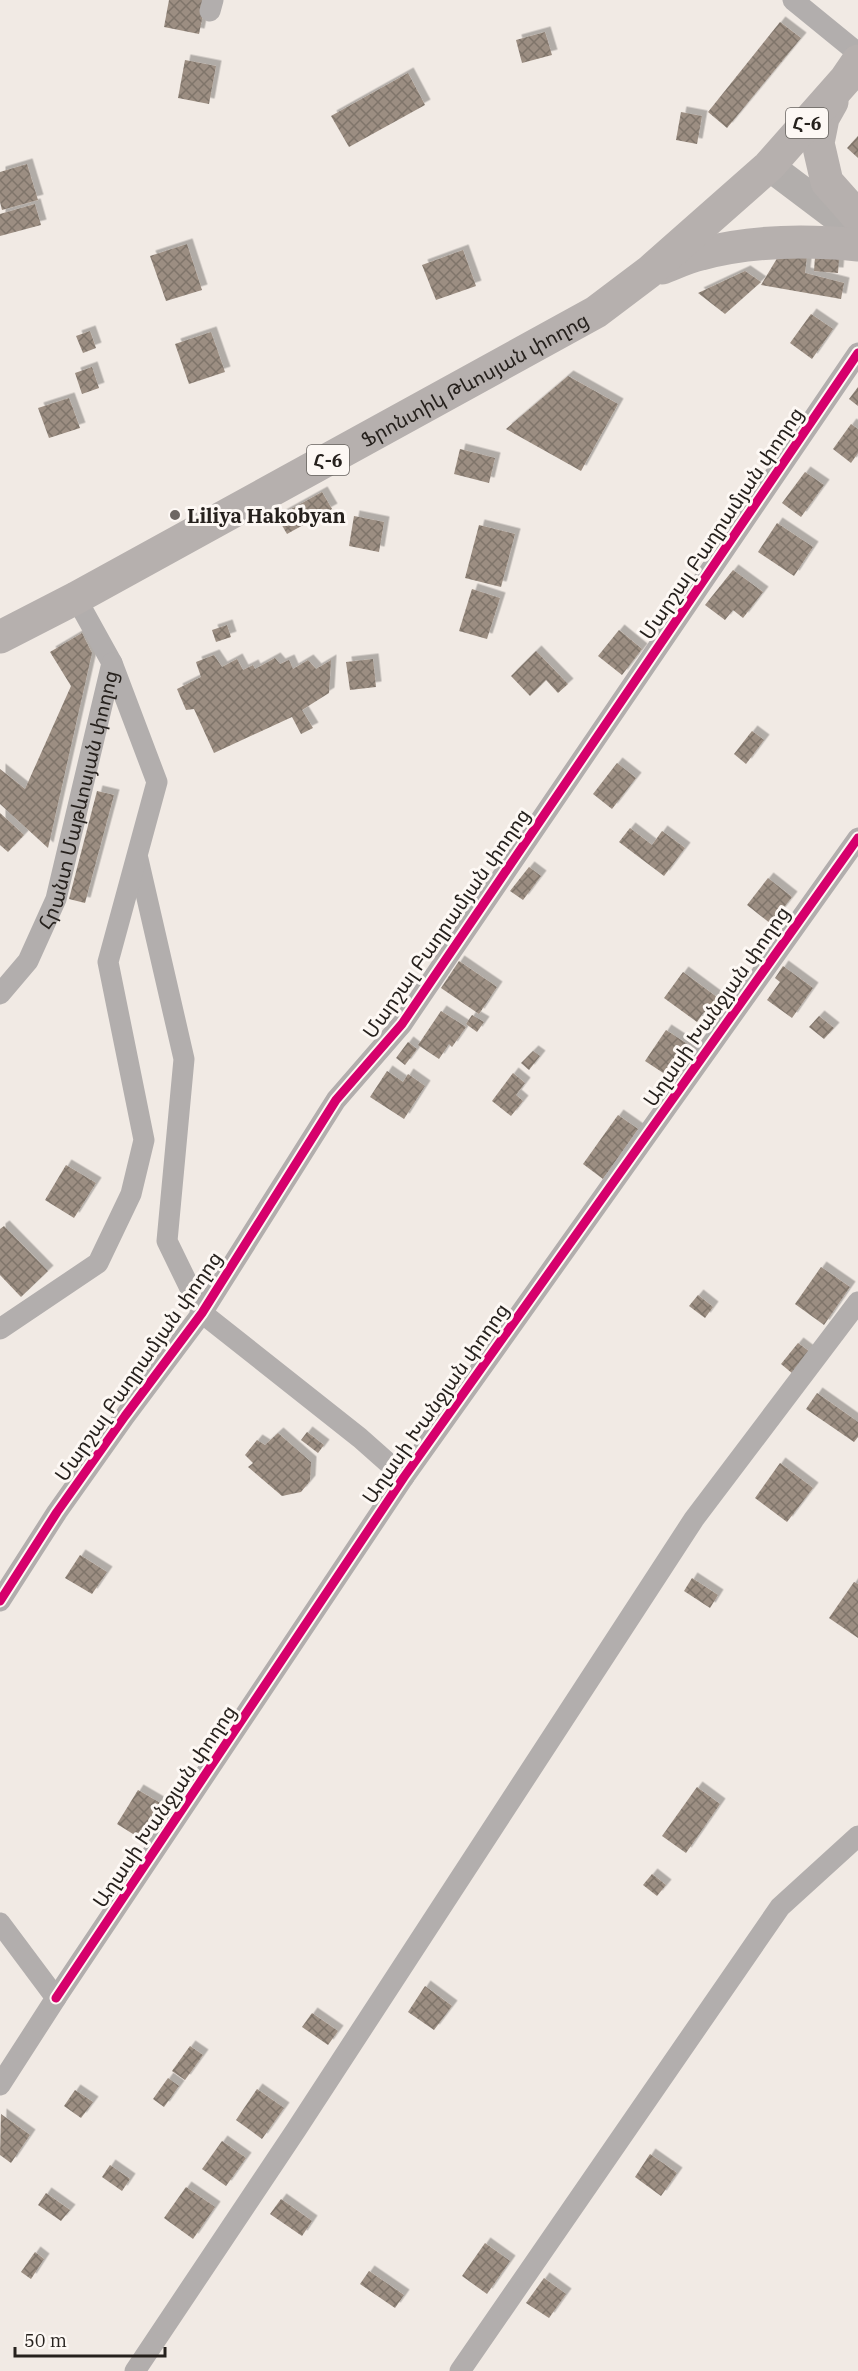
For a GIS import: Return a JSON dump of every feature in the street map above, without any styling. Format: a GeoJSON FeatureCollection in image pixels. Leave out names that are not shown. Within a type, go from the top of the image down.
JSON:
{"type":"FeatureCollection","features":[{"type":"Feature","properties":{"kind":"main road","name":"Ֆրոնտիկ Թևոսյան փողոց"},"geometry":{"type":"LineString","coordinates":[[0,638],[596,312],[649,272],[769,166],[854,64]]}},
{"type":"Feature","properties":{"kind":"main road"},"geometry":{"type":"LineString","coordinates":[[854,64],[822,118],[818,143],[828,182],[858,217]]}},
{"type":"Feature","properties":{"kind":"main road"},"geometry":{"type":"LineString","coordinates":[[769,166],[834,215],[858,230]]}},
{"type":"Feature","properties":{"kind":"main road"},"geometry":{"type":"LineString","coordinates":[[649,272],[702,254],[769,242],[816,241],[858,245]]}},
{"type":"Feature","properties":{"kind":"street"},"geometry":{"type":"LineString","coordinates":[[793,0],[854,64]]}},
{"type":"Feature","properties":{"kind":"street","name":"Մարշալ Բաղրամյան փողոց"},"geometry":{"type":"LineString","coordinates":[[0,1601],[57,1512],[202,1313],[336,1101],[402,1024],[858,353]]}},
{"type":"Feature","properties":{"kind":"street","name":"Հրանտ Մաթևոսյան փողոց"},"geometry":{"type":"LineString","coordinates":[[0,994],[28,961],[56,899],[112,663],[76,598]]}},
{"type":"Feature","properties":{"kind":"street"},"geometry":{"type":"LineString","coordinates":[[0,1329],[98,1263],[131,1194],[144,1140],[108,962],[157,782],[112,663]]}},
{"type":"Feature","properties":{"kind":"street","name":"Աղասի Խանջյան փողոց"},"geometry":{"type":"LineString","coordinates":[[57,1998],[404,1477],[858,838]]}},
{"type":"Feature","properties":{"kind":"street"},"geometry":{"type":"LineString","coordinates":[[137,854],[184,1059],[167,1240],[202,1313],[360,1438],[404,1477]]}},
{"type":"Feature","properties":{"kind":"street"},"geometry":{"type":"LineString","coordinates":[[135,2371],[296,2130],[694,1519],[858,1302]]}},
{"type":"Feature","properties":{"kind":"street"},"geometry":{"type":"LineString","coordinates":[[460,2371],[780,1907],[858,1836]]}},
{"type":"Feature","properties":{"kind":"street"},"geometry":{"type":"LineString","coordinates":[[0,1923],[57,1998],[0,2085]]}},
{"type":"Feature","properties":{"kind":"building"},"geometry":{"type":"Polygon","coordinates":[[[169,0],[206,0],[199,34],[164,27],[169,0]]]}},
{"type":"Feature","properties":{"kind":"building"},"geometry":{"type":"Polygon","coordinates":[[[780,22],[801,38],[727,128],[708,112],[780,22]]]}},
{"type":"Feature","properties":{"kind":"building"},"geometry":{"type":"Polygon","coordinates":[[[545,32],[552,55],[522,63],[516,40],[545,32]]]}},
{"type":"Feature","properties":{"kind":"building"},"geometry":{"type":"Polygon","coordinates":[[[185,60],[216,66],[209,104],[178,98],[185,60]]]}},
{"type":"Feature","properties":{"kind":"building"},"geometry":{"type":"Polygon","coordinates":[[[408,73],[425,105],[349,147],[331,116],[408,73]]]}},
{"type":"Feature","properties":{"kind":"building"},"geometry":{"type":"Polygon","coordinates":[[[681,112],[702,116],[697,144],[676,140],[681,112]]]}},
{"type":"Feature","properties":{"kind":"building"},"geometry":{"type":"Polygon","coordinates":[[[858,136],[858,158],[847,148],[858,136]]]}},
{"type":"Feature","properties":{"kind":"building"},"geometry":{"type":"Polygon","coordinates":[[[27,164],[38,200],[2,210],[0,172],[27,164]]]}},
{"type":"Feature","properties":{"kind":"building"},"geometry":{"type":"Polygon","coordinates":[[[35,204],[41,225],[0,236],[0,214],[35,204]]]}},
{"type":"Feature","properties":{"kind":"building"},"geometry":{"type":"Polygon","coordinates":[[[187,244],[202,290],[166,301],[150,256],[187,244]]]}},
{"type":"Feature","properties":{"kind":"building"},"geometry":{"type":"Polygon","coordinates":[[[463,250],[476,286],[436,300],[422,265],[463,250]]]}},
{"type":"Feature","properties":{"kind":"building"},"geometry":{"type":"Polygon","coordinates":[[[779,255],[807,256],[805,273],[844,283],[841,299],[761,285],[779,255]]]}},
{"type":"Feature","properties":{"kind":"building"},"geometry":{"type":"Polygon","coordinates":[[[815,257],[839,259],[838,273],[814,271],[815,257]]]}},
{"type":"Feature","properties":{"kind":"building"},"geometry":{"type":"Polygon","coordinates":[[[745,271],[761,282],[725,314],[698,293],[745,271]]]}},
{"type":"Feature","properties":{"kind":"building"},"geometry":{"type":"Polygon","coordinates":[[[811,314],[833,329],[812,359],[790,343],[811,314]]]}},
{"type":"Feature","properties":{"kind":"building"},"geometry":{"type":"Polygon","coordinates":[[[90,331],[96,348],[83,353],[76,336],[90,331]]]}},
{"type":"Feature","properties":{"kind":"building"},"geometry":{"type":"Polygon","coordinates":[[[211,332],[225,372],[189,384],[175,344],[211,332]]]}},
{"type":"Feature","properties":{"kind":"building"},"geometry":{"type":"Polygon","coordinates":[[[92,367],[99,388],[82,394],[75,373],[92,367]]]}},
{"type":"Feature","properties":{"kind":"building"},"geometry":{"type":"Polygon","coordinates":[[[568,376],[618,404],[581,471],[506,429],[568,376]]]}},
{"type":"Feature","properties":{"kind":"building"},"geometry":{"type":"Polygon","coordinates":[[[858,387],[858,406],[849,399],[858,387]]]}},
{"type":"Feature","properties":{"kind":"building"},"geometry":{"type":"Polygon","coordinates":[[[69,398],[80,428],[49,438],[38,408],[69,398]]]}},
{"type":"Feature","properties":{"kind":"building"},"geometry":{"type":"Polygon","coordinates":[[[851,424],[858,429],[858,453],[851,463],[833,449],[851,424]]]}},
{"type":"Feature","properties":{"kind":"building"},"geometry":{"type":"Polygon","coordinates":[[[460,449],[495,458],[489,483],[454,474],[460,449]]]}},
{"type":"Feature","properties":{"kind":"building"},"geometry":{"type":"Polygon","coordinates":[[[805,472],[824,485],[801,517],[782,503],[805,472]]]}},
{"type":"Feature","properties":{"kind":"building"},"geometry":{"type":"Polygon","coordinates":[[[322,492],[332,509],[287,534],[277,517],[322,492]]]}},
{"type":"Feature","properties":{"kind":"building"},"geometry":{"type":"Polygon","coordinates":[[[354,516],[384,522],[379,552],[349,546],[354,516]]]}},
{"type":"Feature","properties":{"kind":"building"},"geometry":{"type":"Polygon","coordinates":[[[777,523],[813,547],[794,576],[758,552],[777,523]]]}},
{"type":"Feature","properties":{"kind":"building"},"geometry":{"type":"Polygon","coordinates":[[[479,525],[515,534],[501,587],[465,578],[479,525]]]}},
{"type":"Feature","properties":{"kind":"building"},"geometry":{"type":"Polygon","coordinates":[[[733,570],[763,592],[743,618],[733,610],[725,620],[705,605],[733,570]]]}},
{"type":"Feature","properties":{"kind":"building"},"geometry":{"type":"Polygon","coordinates":[[[472,589],[500,598],[487,639],[459,631],[472,589]]]}},
{"type":"Feature","properties":{"kind":"building"},"geometry":{"type":"Polygon","coordinates":[[[227,625],[231,637],[216,642],[212,630],[227,625]]]}},
{"type":"Feature","properties":{"kind":"building"},"geometry":{"type":"Polygon","coordinates":[[[619,630],[642,649],[622,675],[598,656],[619,630]]]}},
{"type":"Feature","properties":{"kind":"building"},"geometry":{"type":"Polygon","coordinates":[[[82,633],[92,653],[48,848],[0,804],[0,769],[25,789],[71,686],[50,652],[82,633]]]}},
{"type":"Feature","properties":{"kind":"building"},"geometry":{"type":"Polygon","coordinates":[[[536,651],[568,684],[558,693],[546,680],[530,696],[511,676],[536,651]]]}},
{"type":"Feature","properties":{"kind":"building"},"geometry":{"type":"Polygon","coordinates":[[[214,655],[222,667],[237,659],[243,670],[253,665],[255,669],[275,658],[280,664],[289,660],[293,669],[308,660],[316,669],[331,660],[329,693],[302,710],[313,728],[301,734],[292,717],[214,753],[194,709],[186,710],[177,689],[201,677],[196,662],[214,655]]]}},
{"type":"Feature","properties":{"kind":"building"},"geometry":{"type":"Polygon","coordinates":[[[373,659],[376,687],[350,690],[346,662],[373,659]]]}},
{"type":"Feature","properties":{"kind":"building"},"geometry":{"type":"Polygon","coordinates":[[[752,731],[764,740],[746,764],[734,754],[752,731]]]}},
{"type":"Feature","properties":{"kind":"building"},"geometry":{"type":"Polygon","coordinates":[[[617,763],[636,778],[612,809],[593,794],[617,763]]]}},
{"type":"Feature","properties":{"kind":"building"},"geometry":{"type":"Polygon","coordinates":[[[97,791],[114,795],[85,903],[69,899],[97,791]]]}},
{"type":"Feature","properties":{"kind":"building"},"geometry":{"type":"Polygon","coordinates":[[[0,813],[24,835],[8,852],[0,845],[0,813]]]}},
{"type":"Feature","properties":{"kind":"building"},"geometry":{"type":"Polygon","coordinates":[[[630,828],[652,845],[662,831],[685,848],[664,876],[619,842],[630,828]]]}},
{"type":"Feature","properties":{"kind":"building"},"geometry":{"type":"Polygon","coordinates":[[[529,867],[541,876],[523,900],[510,891],[529,867]]]}},
{"type":"Feature","properties":{"kind":"building"},"geometry":{"type":"Polygon","coordinates":[[[768,878],[792,897],[771,924],[747,905],[768,878]]]}},
{"type":"Feature","properties":{"kind":"building"},"geometry":{"type":"Polygon","coordinates":[[[459,961],[497,987],[479,1014],[441,988],[459,961]]]}},
{"type":"Feature","properties":{"kind":"building"},"geometry":{"type":"Polygon","coordinates":[[[783,966],[813,988],[792,1018],[767,1000],[780,982],[775,978],[783,966]]]}},
{"type":"Feature","properties":{"kind":"building"},"geometry":{"type":"Polygon","coordinates":[[[683,972],[725,1003],[714,1019],[704,1012],[697,1022],[664,998],[683,972]]]}},
{"type":"Feature","properties":{"kind":"building"},"geometry":{"type":"Polygon","coordinates":[[[441,1011],[466,1027],[452,1047],[449,1044],[439,1059],[418,1045],[441,1011]]]}},
{"type":"Feature","properties":{"kind":"building"},"geometry":{"type":"Polygon","coordinates":[[[472,1015],[484,1022],[477,1032],[466,1024],[472,1015]]]}},
{"type":"Feature","properties":{"kind":"building"},"geometry":{"type":"Polygon","coordinates":[[[819,1016],[834,1028],[824,1039],[809,1027],[819,1016]]]}},
{"type":"Feature","properties":{"kind":"building"},"geometry":{"type":"Polygon","coordinates":[[[666,1030],[695,1049],[674,1080],[645,1061],[666,1030]]]}},
{"type":"Feature","properties":{"kind":"building"},"geometry":{"type":"Polygon","coordinates":[[[408,1042],[417,1049],[405,1065],[396,1058],[408,1042]]]}},
{"type":"Feature","properties":{"kind":"building"},"geometry":{"type":"Polygon","coordinates":[[[533,1051],[540,1056],[529,1070],[521,1063],[533,1051]]]}},
{"type":"Feature","properties":{"kind":"building"},"geometry":{"type":"Polygon","coordinates":[[[387,1071],[403,1082],[408,1074],[425,1086],[404,1119],[370,1097],[387,1071]]]}},
{"type":"Feature","properties":{"kind":"building"},"geometry":{"type":"Polygon","coordinates":[[[513,1073],[525,1083],[516,1095],[523,1101],[511,1116],[492,1101],[513,1073]]]}},
{"type":"Feature","properties":{"kind":"building"},"geometry":{"type":"Polygon","coordinates":[[[618,1115],[638,1129],[603,1179],[583,1164],[618,1115]]]}},
{"type":"Feature","properties":{"kind":"building"},"geometry":{"type":"Polygon","coordinates":[[[66,1165],[96,1183],[74,1218],[45,1200],[66,1165]]]}},
{"type":"Feature","properties":{"kind":"building"},"geometry":{"type":"Polygon","coordinates":[[[4,1226],[48,1271],[21,1297],[0,1275],[0,1229],[4,1226]]]}},
{"type":"Feature","properties":{"kind":"building"},"geometry":{"type":"Polygon","coordinates":[[[821,1267],[850,1287],[824,1325],[795,1304],[821,1267]]]}},
{"type":"Feature","properties":{"kind":"building"},"geometry":{"type":"Polygon","coordinates":[[[698,1295],[713,1307],[705,1318],[689,1306],[698,1295]]]}},
{"type":"Feature","properties":{"kind":"building"},"geometry":{"type":"Polygon","coordinates":[[[798,1343],[810,1352],[793,1374],[781,1364],[798,1343]]]}},
{"type":"Feature","properties":{"kind":"building"},"geometry":{"type":"Polygon","coordinates":[[[817,1393],[858,1422],[858,1437],[854,1442],[806,1409],[817,1393]]]}},
{"type":"Feature","properties":{"kind":"building"},"geometry":{"type":"Polygon","coordinates":[[[307,1432],[324,1445],[318,1453],[301,1440],[307,1432]]]}},
{"type":"Feature","properties":{"kind":"building"},"geometry":{"type":"Polygon","coordinates":[[[278,1433],[311,1462],[310,1481],[301,1492],[282,1496],[248,1467],[253,1463],[245,1455],[257,1440],[265,1445],[278,1433]]]}},
{"type":"Feature","properties":{"kind":"building"},"geometry":{"type":"Polygon","coordinates":[[[780,1463],[813,1488],[787,1522],[755,1498],[780,1463]]]}},
{"type":"Feature","properties":{"kind":"building"},"geometry":{"type":"Polygon","coordinates":[[[80,1555],[107,1572],[92,1594],[65,1578],[80,1555]]]}},
{"type":"Feature","properties":{"kind":"building"},"geometry":{"type":"Polygon","coordinates":[[[692,1578],[718,1595],[710,1608],[684,1591],[692,1578]]]}},
{"type":"Feature","properties":{"kind":"building"},"geometry":{"type":"Polygon","coordinates":[[[854,1582],[858,1584],[858,1638],[829,1618],[854,1582]]]}},
{"type":"Feature","properties":{"kind":"building"},"geometry":{"type":"Polygon","coordinates":[[[697,1787],[720,1804],[686,1853],[662,1836],[697,1787]]]}},
{"type":"Feature","properties":{"kind":"building"},"geometry":{"type":"Polygon","coordinates":[[[138,1790],[162,1804],[141,1839],[117,1824],[138,1790]]]}},
{"type":"Feature","properties":{"kind":"building"},"geometry":{"type":"Polygon","coordinates":[[[652,1874],[666,1885],[657,1896],[643,1885],[652,1874]]]}},
{"type":"Feature","properties":{"kind":"building"},"geometry":{"type":"Polygon","coordinates":[[[425,1986],[452,2006],[434,2030],[408,2012],[425,1986]]]}},
{"type":"Feature","properties":{"kind":"building"},"geometry":{"type":"Polygon","coordinates":[[[312,2013],[338,2031],[328,2045],[302,2027],[312,2013]]]}},
{"type":"Feature","properties":{"kind":"building"},"geometry":{"type":"Polygon","coordinates":[[[190,2046],[203,2055],[185,2080],[172,2071],[190,2046]]]}},
{"type":"Feature","properties":{"kind":"building"},"geometry":{"type":"Polygon","coordinates":[[[168,2078],[179,2086],[164,2107],[153,2099],[168,2078]]]}},
{"type":"Feature","properties":{"kind":"building"},"geometry":{"type":"Polygon","coordinates":[[[257,2089],[284,2108],[262,2139],[236,2120],[257,2089]]]}},
{"type":"Feature","properties":{"kind":"building"},"geometry":{"type":"Polygon","coordinates":[[[75,2090],[93,2102],[81,2118],[64,2106],[75,2090]]]}},
{"type":"Feature","properties":{"kind":"building"},"geometry":{"type":"Polygon","coordinates":[[[1,2114],[30,2135],[11,2163],[0,2155],[1,2114]]]}},
{"type":"Feature","properties":{"kind":"building"},"geometry":{"type":"Polygon","coordinates":[[[222,2141],[246,2158],[226,2186],[202,2169],[222,2141]]]}},
{"type":"Feature","properties":{"kind":"building"},"geometry":{"type":"Polygon","coordinates":[[[650,2154],[677,2173],[661,2196],[635,2177],[650,2154]]]}},
{"type":"Feature","properties":{"kind":"building"},"geometry":{"type":"Polygon","coordinates":[[[110,2165],[130,2179],[122,2191],[102,2177],[110,2165]]]}},
{"type":"Feature","properties":{"kind":"building"},"geometry":{"type":"Polygon","coordinates":[[[186,2187],[215,2207],[193,2239],[164,2218],[186,2187]]]}},
{"type":"Feature","properties":{"kind":"building"},"geometry":{"type":"Polygon","coordinates":[[[46,2193],[70,2210],[61,2221],[38,2205],[46,2193]]]}},
{"type":"Feature","properties":{"kind":"building"},"geometry":{"type":"Polygon","coordinates":[[[281,2199],[312,2221],[302,2236],[270,2214],[281,2199]]]}},
{"type":"Feature","properties":{"kind":"building"},"geometry":{"type":"Polygon","coordinates":[[[485,2243],[510,2261],[487,2294],[462,2276],[485,2243]]]}},
{"type":"Feature","properties":{"kind":"building"},"geometry":{"type":"Polygon","coordinates":[[[35,2252],[44,2259],[31,2279],[21,2272],[35,2252]]]}},
{"type":"Feature","properties":{"kind":"building"},"geometry":{"type":"Polygon","coordinates":[[[369,2271],[404,2295],[395,2308],[360,2284],[369,2271]]]}},
{"type":"Feature","properties":{"kind":"building"},"geometry":{"type":"Polygon","coordinates":[[[544,2278],[566,2294],[549,2318],[526,2303],[544,2278]]]}},
{"type":"Feature","properties":{"kind":"cycle path"},"geometry":{"type":"LineString","coordinates":[[0,1601],[57,1512],[202,1313],[336,1100],[402,1024],[858,353]]}},
{"type":"Feature","properties":{"kind":"cycle path"},"geometry":{"type":"LineString","coordinates":[[56,1998],[404,1477],[858,838]]}},
{"type":"Feature","properties":{"kind":"place","name":"Liliya Hakobyan"},"geometry":{"type":"Point","coordinates":[175,515]}}]}
